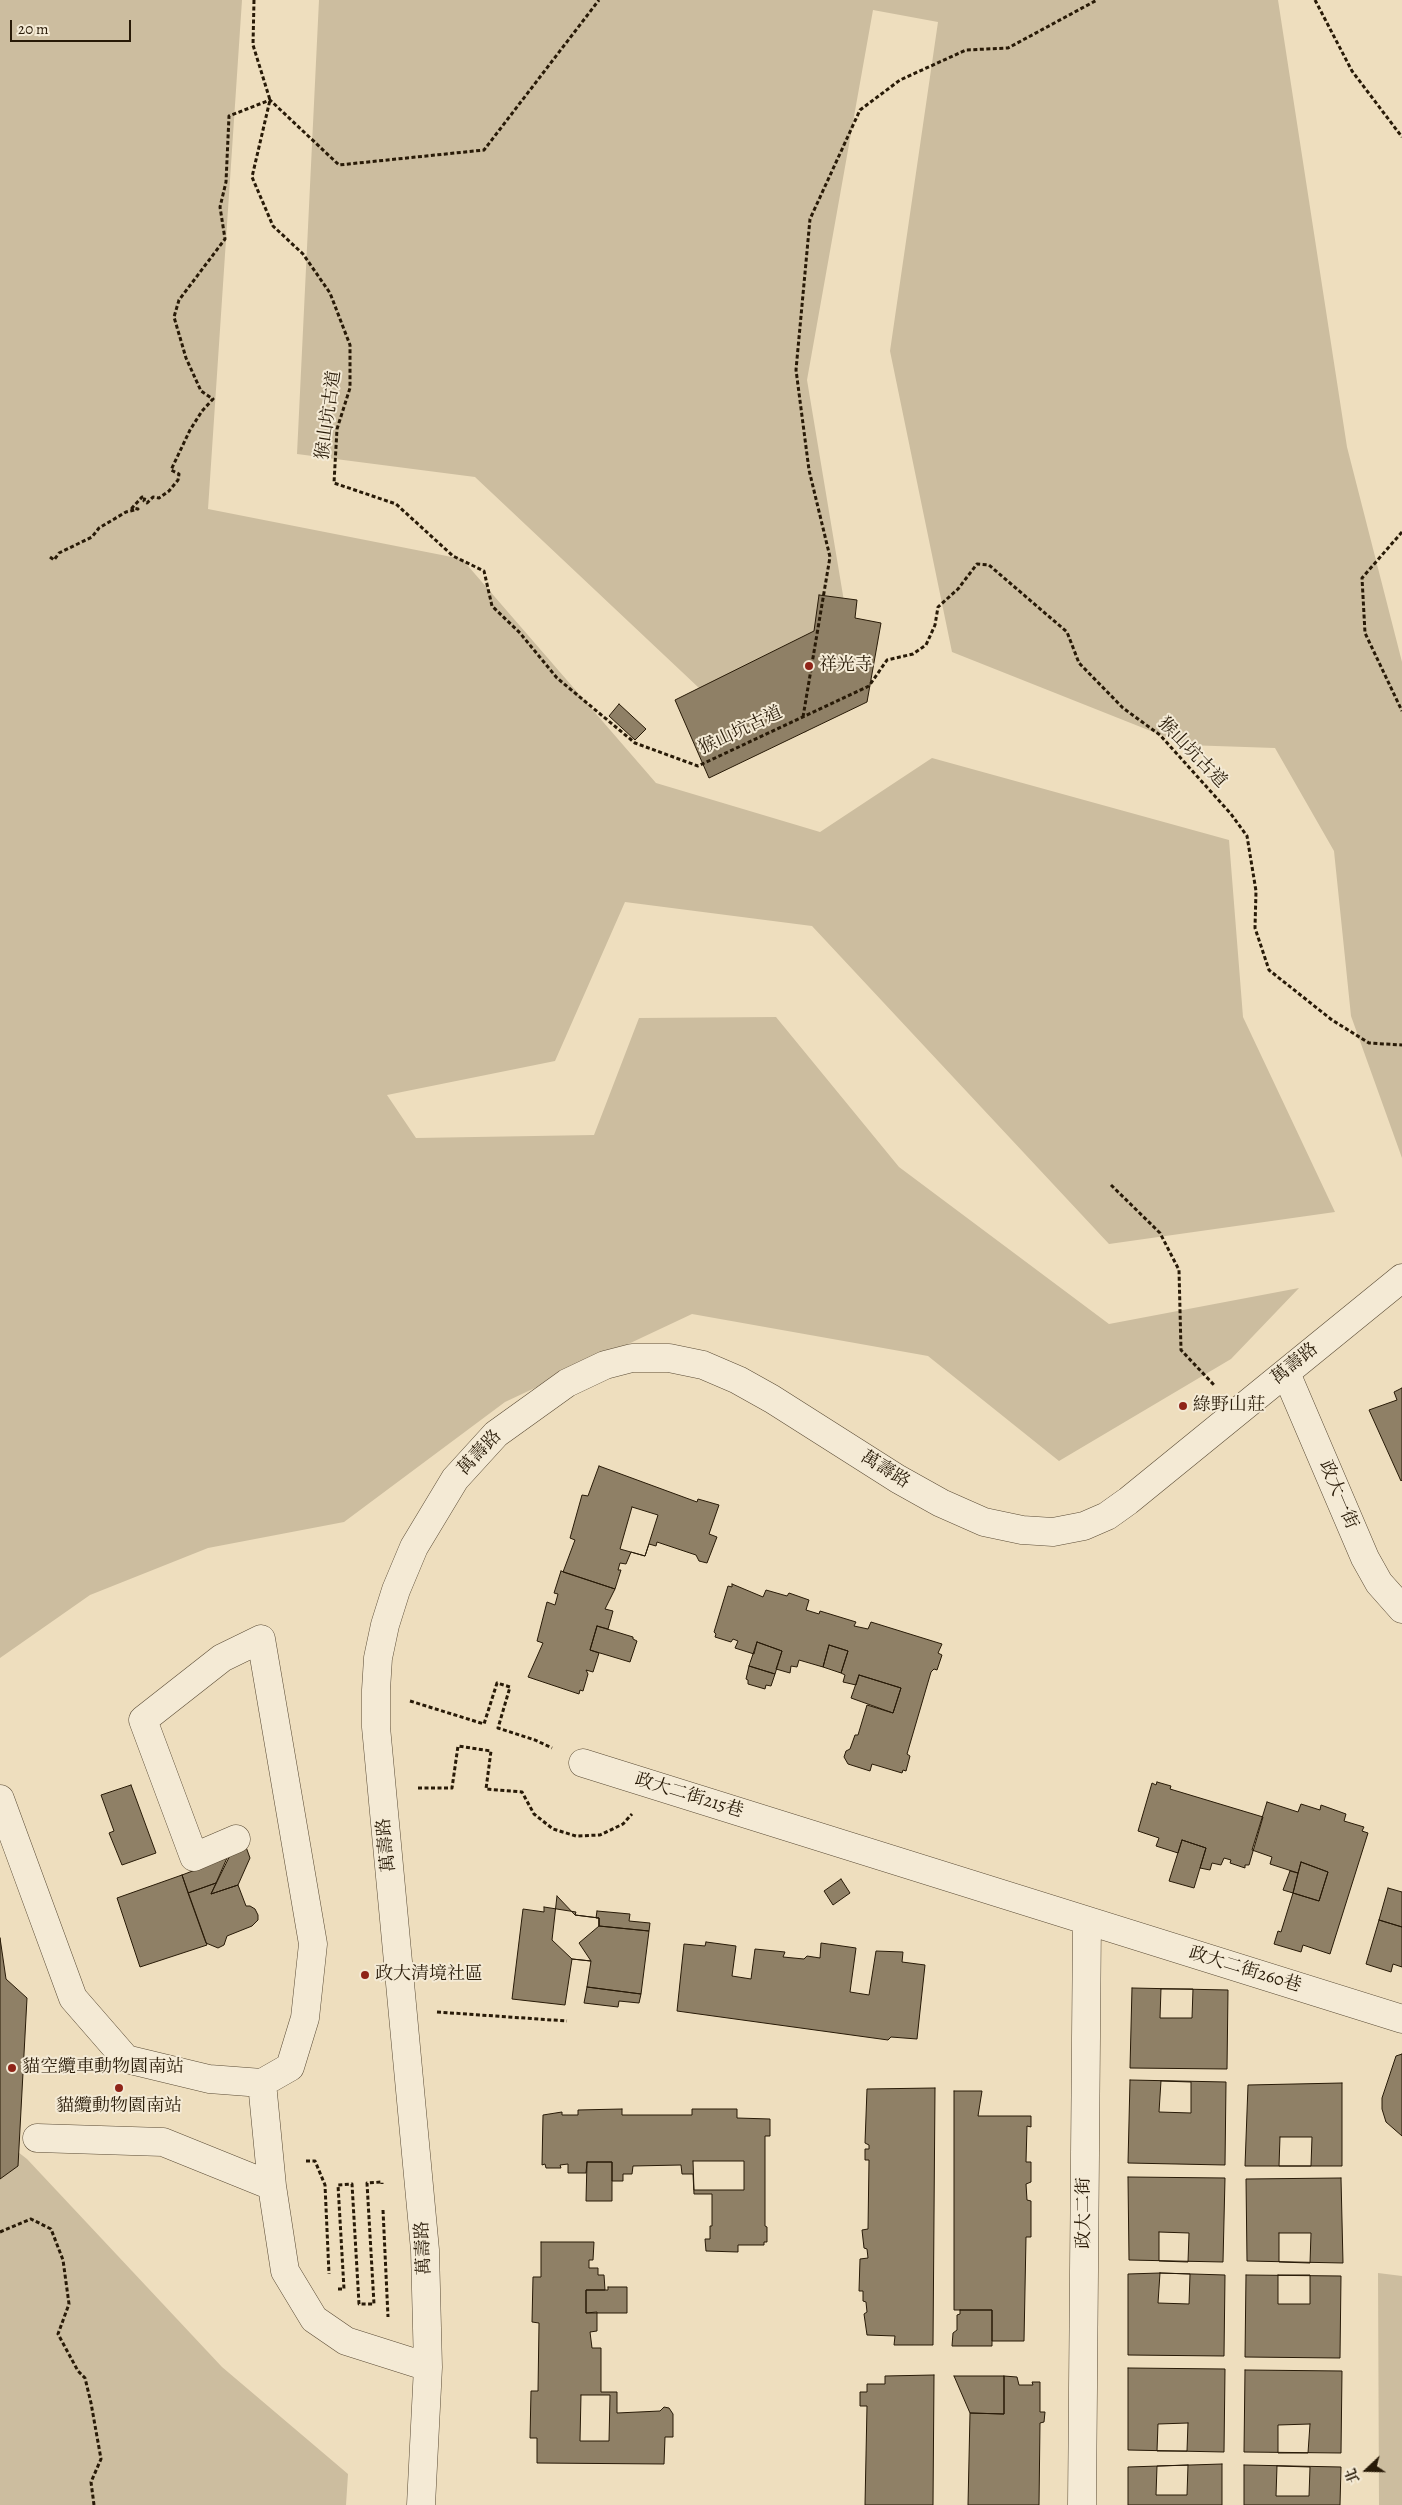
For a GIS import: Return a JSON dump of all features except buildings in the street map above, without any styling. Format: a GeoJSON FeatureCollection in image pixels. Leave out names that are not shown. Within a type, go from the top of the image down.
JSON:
{"type":"FeatureCollection","features":[{"type":"Feature","properties":{"kind":"street","name":"萬壽路"},"geometry":{"type":"LineString","coordinates":[[420,2505],[428,2368],[425,2250],[376,1726],[376,1690],[378,1658],[384,1625],[396,1590],[414,1547],[456,1480],[496,1434],[567,1383],[605,1365],[632,1358],[669,1358],[703,1365],[738,1380],[772,1399],[898,1480],[940,1503],[984,1522],[1022,1530],[1053,1532],[1084,1526],[1106,1516],[1128,1501],[1402,1278]]}},
{"type":"Feature","properties":{"kind":"street","name":"政大一街"},"geometry":{"type":"LineString","coordinates":[[1286,1373],[1365,1558],[1379,1583],[1402,1609]]}},
{"type":"Feature","properties":{"kind":"street"},"geometry":{"type":"LineString","coordinates":[[0,1799],[73,1998],[126,2059],[209,2079],[262,2083],[290,2067],[304,2018],[313,1944],[261,1639],[222,1658],[143,1720],[194,1857],[236,1839]]}},
{"type":"Feature","properties":{"kind":"street","name":"政大二街215巷"},"geometry":{"type":"LineString","coordinates":[[583,1763],[1087,1921]]}},
{"type":"Feature","properties":{"kind":"street","name":"政大二街260巷"},"geometry":{"type":"LineString","coordinates":[[1087,1921],[1402,2019]]}},
{"type":"Feature","properties":{"kind":"street","name":"政大二街"},"geometry":{"type":"LineString","coordinates":[[1082,2505],[1087,1921]]}},
{"type":"Feature","properties":{"kind":"street"},"geometry":{"type":"LineString","coordinates":[[262,2083],[272,2186],[285,2271],[314,2320],[346,2341],[428,2368]]}},
{"type":"Feature","properties":{"kind":"street"},"geometry":{"type":"LineString","coordinates":[[37,2138],[163,2142],[272,2186]]}},
{"type":"Feature","properties":{"kind":"path"},"geometry":{"type":"LineString","coordinates":[[254,0],[252,45],[270,100],[339,165],[484,150],[599,0]]}},
{"type":"Feature","properties":{"kind":"path"},"geometry":{"type":"LineString","coordinates":[[803,718],[830,557],[809,470],[796,370],[810,219],[860,110],[900,80],[966,50],[1008,48],[1097,0]]}},
{"type":"Feature","properties":{"kind":"path"},"geometry":{"type":"LineString","coordinates":[[1315,0],[1352,71],[1402,137]]}},
{"type":"Feature","properties":{"kind":"path"},"geometry":{"type":"LineString","coordinates":[[50,558],[54,560],[59,553],[92,537],[99,528],[126,512],[138,509],[132,508],[142,498],[145,497],[144,501],[147,502],[153,497],[159,498],[178,480],[179,474],[171,470],[190,430],[202,411],[213,399],[201,391],[186,358],[174,316],[179,300],[225,239],[225,228],[220,207],[226,182],[230,116],[270,100]]}},
{"type":"Feature","properties":{"kind":"path","name":"猴山坑古道"},"geometry":{"type":"LineString","coordinates":[[270,100],[252,178],[273,226],[303,254],[330,293],[350,345],[350,388],[337,429],[334,483],[396,504],[453,556],[484,572],[492,606],[520,632],[557,678],[635,743],[698,766],[870,686],[887,660],[913,654],[926,644],[934,625],[938,607],[958,589],[977,564],[989,565],[1067,632],[1079,663],[1123,708],[1160,735],[1231,814],[1248,836],[1256,891],[1255,928],[1269,970],[1332,1020],[1369,1043],[1402,1045]]}},
{"type":"Feature","properties":{"kind":"path"},"geometry":{"type":"LineString","coordinates":[[1402,532],[1362,578],[1365,633],[1402,711]]}},
{"type":"Feature","properties":{"kind":"path"},"geometry":{"type":"LineString","coordinates":[[1111,1185],[1160,1233],[1179,1270],[1181,1350],[1239,1410]]}},
{"type":"Feature","properties":{"kind":"path"},"geometry":{"type":"LineString","coordinates":[[376,1690],[484,1724],[497,1683],[510,1687],[498,1728],[535,1740],[583,1763]]}},
{"type":"Feature","properties":{"kind":"path"},"geometry":{"type":"LineString","coordinates":[[382,1788],[452,1788],[458,1746],[491,1751],[486,1788],[522,1792],[534,1814],[553,1829],[576,1836],[600,1835],[623,1824],[639,1806],[648,1783]]}},
{"type":"Feature","properties":{"kind":"path"},"geometry":{"type":"LineString","coordinates":[[404,2010],[567,2021]]}},
{"type":"Feature","properties":{"kind":"path"},"geometry":{"type":"LineString","coordinates":[[272,2186],[287,2161],[315,2162],[325,2185],[330,2280]]}},
{"type":"Feature","properties":{"kind":"path"},"geometry":{"type":"LineString","coordinates":[[330,2290],[344,2289],[338,2185],[352,2184],[359,2304],[374,2304],[367,2183],[382,2182],[382,2192]]}},
{"type":"Feature","properties":{"kind":"path"},"geometry":{"type":"LineString","coordinates":[[383,2202],[388,2318],[427,2316]]}},
{"type":"Feature","properties":{"kind":"path"},"geometry":{"type":"LineString","coordinates":[[0,2232],[31,2219],[51,2229],[63,2260],[68,2304],[58,2334],[78,2371],[86,2378],[101,2460],[91,2482],[94,2505]]}},
{"type":"Feature","properties":{"kind":"shaded area"},"geometry":{"type":"Polygon","coordinates":[[[0,0],[242,0],[208,509],[462,559],[656,783],[820,832],[932,758],[1229,840],[1243,1017],[1335,1212],[1109,1244],[812,926],[625,902],[555,1061],[387,1095],[416,1138],[594,1135],[639,1018],[776,1017],[899,1167],[1109,1324],[1299,1288],[1231,1359],[1059,1461],[928,1356],[692,1314],[505,1402],[344,1522],[208,1548],[90,1595],[0,1658],[0,0]]]}},
{"type":"Feature","properties":{"kind":"shaded area"},"geometry":{"type":"Polygon","coordinates":[[[319,0],[1278,0],[1347,447],[1402,662],[1402,1158],[1351,1016],[1334,851],[1275,748],[1186,745],[952,652],[890,351],[938,22],[873,10],[807,380],[859,691],[805,733],[733,720],[475,477],[297,454],[319,0]]]}},
{"type":"Feature","properties":{"kind":"shaded area"},"geometry":{"type":"Polygon","coordinates":[[[0,2138],[27,2159],[222,2367],[348,2474],[346,2505],[0,2505],[0,2138]]]}},
{"type":"Feature","properties":{"kind":"shaded area"},"geometry":{"type":"Polygon","coordinates":[[[1378,2273],[1402,2276],[1402,2505],[1379,2505],[1378,2273]]]}},
{"type":"Feature","properties":{"kind":"place","name":"祥光寺"},"geometry":{"type":"Point","coordinates":[809,666]}},
{"type":"Feature","properties":{"kind":"place","name":"綠野山莊"},"geometry":{"type":"Point","coordinates":[1183,1406]}},
{"type":"Feature","properties":{"kind":"place","name":"政大清境社區"},"geometry":{"type":"Point","coordinates":[365,1975]}},
{"type":"Feature","properties":{"kind":"place","name":"貓空纜車動物園南站"},"geometry":{"type":"Point","coordinates":[12,2068]}},
{"type":"Feature","properties":{"kind":"place","name":"貓纜動物園南站"},"geometry":{"type":"Point","coordinates":[119,2088]}}]}
